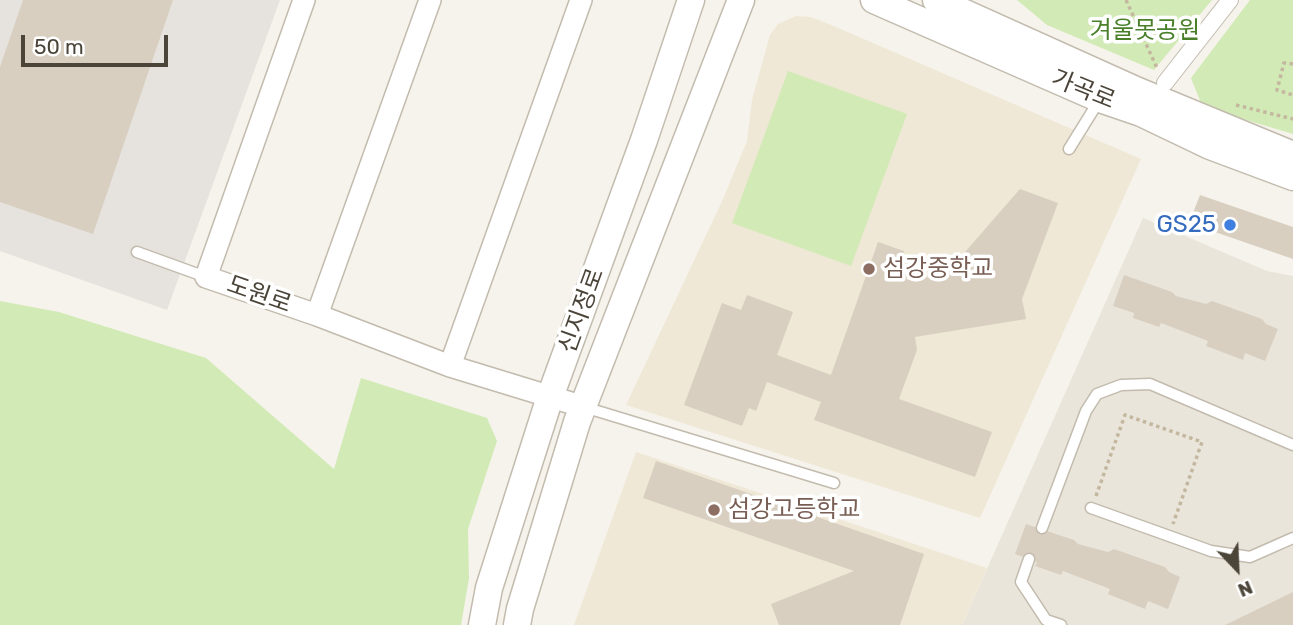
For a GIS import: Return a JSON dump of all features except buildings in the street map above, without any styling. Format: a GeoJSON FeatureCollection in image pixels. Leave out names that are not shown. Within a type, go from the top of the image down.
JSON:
{"type":"FeatureCollection","features":[{"type":"Feature","properties":{"kind":"street","name":"도원로"},"geometry":{"type":"LineString","coordinates":[[304,0],[206,277],[317,315],[450,366],[584,407]]}},
{"type":"Feature","properties":{"kind":"street"},"geometry":{"type":"LineString","coordinates":[[317,315],[430,0]]}},
{"type":"Feature","properties":{"kind":"street"},"geometry":{"type":"LineString","coordinates":[[450,366],[580,0]]}},
{"type":"Feature","properties":{"kind":"street","name":"신지정로"},"geometry":{"type":"LineString","coordinates":[[482,625],[489,588],[550,397],[644,140],[691,0]]}},
{"type":"Feature","properties":{"kind":"street"},"geometry":{"type":"LineString","coordinates":[[517,625],[577,422],[741,0]]}},
{"type":"Feature","properties":{"kind":"street","name":"가곡로"},"geometry":{"type":"LineString","coordinates":[[874,0],[1100,99],[1141,113],[1210,146],[1293,177]]}},
{"type":"Feature","properties":{"kind":"street","name":"가곡로"},"geometry":{"type":"LineString","coordinates":[[936,0],[1138,91],[1293,155]]}},
{"type":"Feature","properties":{"kind":"street"},"geometry":{"type":"LineString","coordinates":[[1165,83],[1230,0]]}},
{"type":"Feature","properties":{"kind":"lane"},"geometry":{"type":"LineString","coordinates":[[1069,149],[1100,99]]}},
{"type":"Feature","properties":{"kind":"lane"},"geometry":{"type":"LineString","coordinates":[[137,252],[206,277]]}},
{"type":"Feature","properties":{"kind":"lane"},"geometry":{"type":"LineString","coordinates":[[1042,528],[1086,411],[1097,394],[1121,385],[1150,384],[1293,444]]}},
{"type":"Feature","properties":{"kind":"lane"},"geometry":{"type":"LineString","coordinates":[[584,407],[834,483]]}},
{"type":"Feature","properties":{"kind":"lane"},"geometry":{"type":"LineString","coordinates":[[1091,508],[1211,551],[1250,557],[1293,537]]}},
{"type":"Feature","properties":{"kind":"lane"},"geometry":{"type":"LineString","coordinates":[[1029,559],[1020,582],[1046,620],[1061,625]]}},
{"type":"Feature","properties":{"kind":"path"},"geometry":{"type":"LineString","coordinates":[[1126,0],[1153,61]]}},
{"type":"Feature","properties":{"kind":"path"},"geometry":{"type":"LineString","coordinates":[[1291,94],[1277,90],[1284,63],[1293,64]]}},
{"type":"Feature","properties":{"kind":"path"},"geometry":{"type":"LineString","coordinates":[[1226,102],[1293,119]]}},
{"type":"Feature","properties":{"kind":"path"},"geometry":{"type":"LineString","coordinates":[[1091,508],[1125,415],[1202,442],[1169,536]]}},
{"type":"Feature","properties":{"kind":"shaded area"},"geometry":{"type":"Polygon","coordinates":[[[0,0],[280,0],[167,310],[0,251],[0,0]]]}},
{"type":"Feature","properties":{"kind":"shaded area"},"geometry":{"type":"Polygon","coordinates":[[[796,16],[811,17],[836,27],[1141,159],[980,518],[626,405],[723,199],[747,141],[752,100],[770,35],[778,24],[796,16]]]}},
{"type":"Feature","properties":{"kind":"shaded area"},"geometry":{"type":"Polygon","coordinates":[[[1143,218],[1267,271],[1293,276],[1293,625],[962,625],[1143,218]]]}},
{"type":"Feature","properties":{"kind":"shaded area","name":"섬강고등학교"},"geometry":{"type":"Polygon","coordinates":[[[636,452],[987,568],[962,625],[574,625],[636,452]]]}},
{"type":"Feature","properties":{"kind":"green space","name":"겨울못공원"},"geometry":{"type":"Polygon","coordinates":[[[1017,0],[1212,0],[1154,70],[1047,25],[1017,0]]]}},
{"type":"Feature","properties":{"kind":"green space"},"geometry":{"type":"Polygon","coordinates":[[[1250,0],[1293,0],[1293,134],[1201,103],[1191,78],[1250,0]]]}},
{"type":"Feature","properties":{"kind":"green space"},"geometry":{"type":"Polygon","coordinates":[[[788,71],[907,114],[851,266],[732,223],[788,71]]]}},
{"type":"Feature","properties":{"kind":"green space"},"geometry":{"type":"Polygon","coordinates":[[[0,301],[59,312],[206,358],[334,469],[361,378],[487,418],[497,441],[468,529],[469,578],[461,625],[0,625],[0,301]]]}},
{"type":"Feature","properties":{"kind":"place","name":"GS25"},"geometry":{"type":"Point","coordinates":[1230,225]}},
{"type":"Feature","properties":{"kind":"place","name":"섬강중학교"},"geometry":{"type":"Point","coordinates":[869,269]}},
{"type":"Feature","properties":{"kind":"place","name":"섬강고등학교"},"geometry":{"type":"Point","coordinates":[714,510]}}]}
